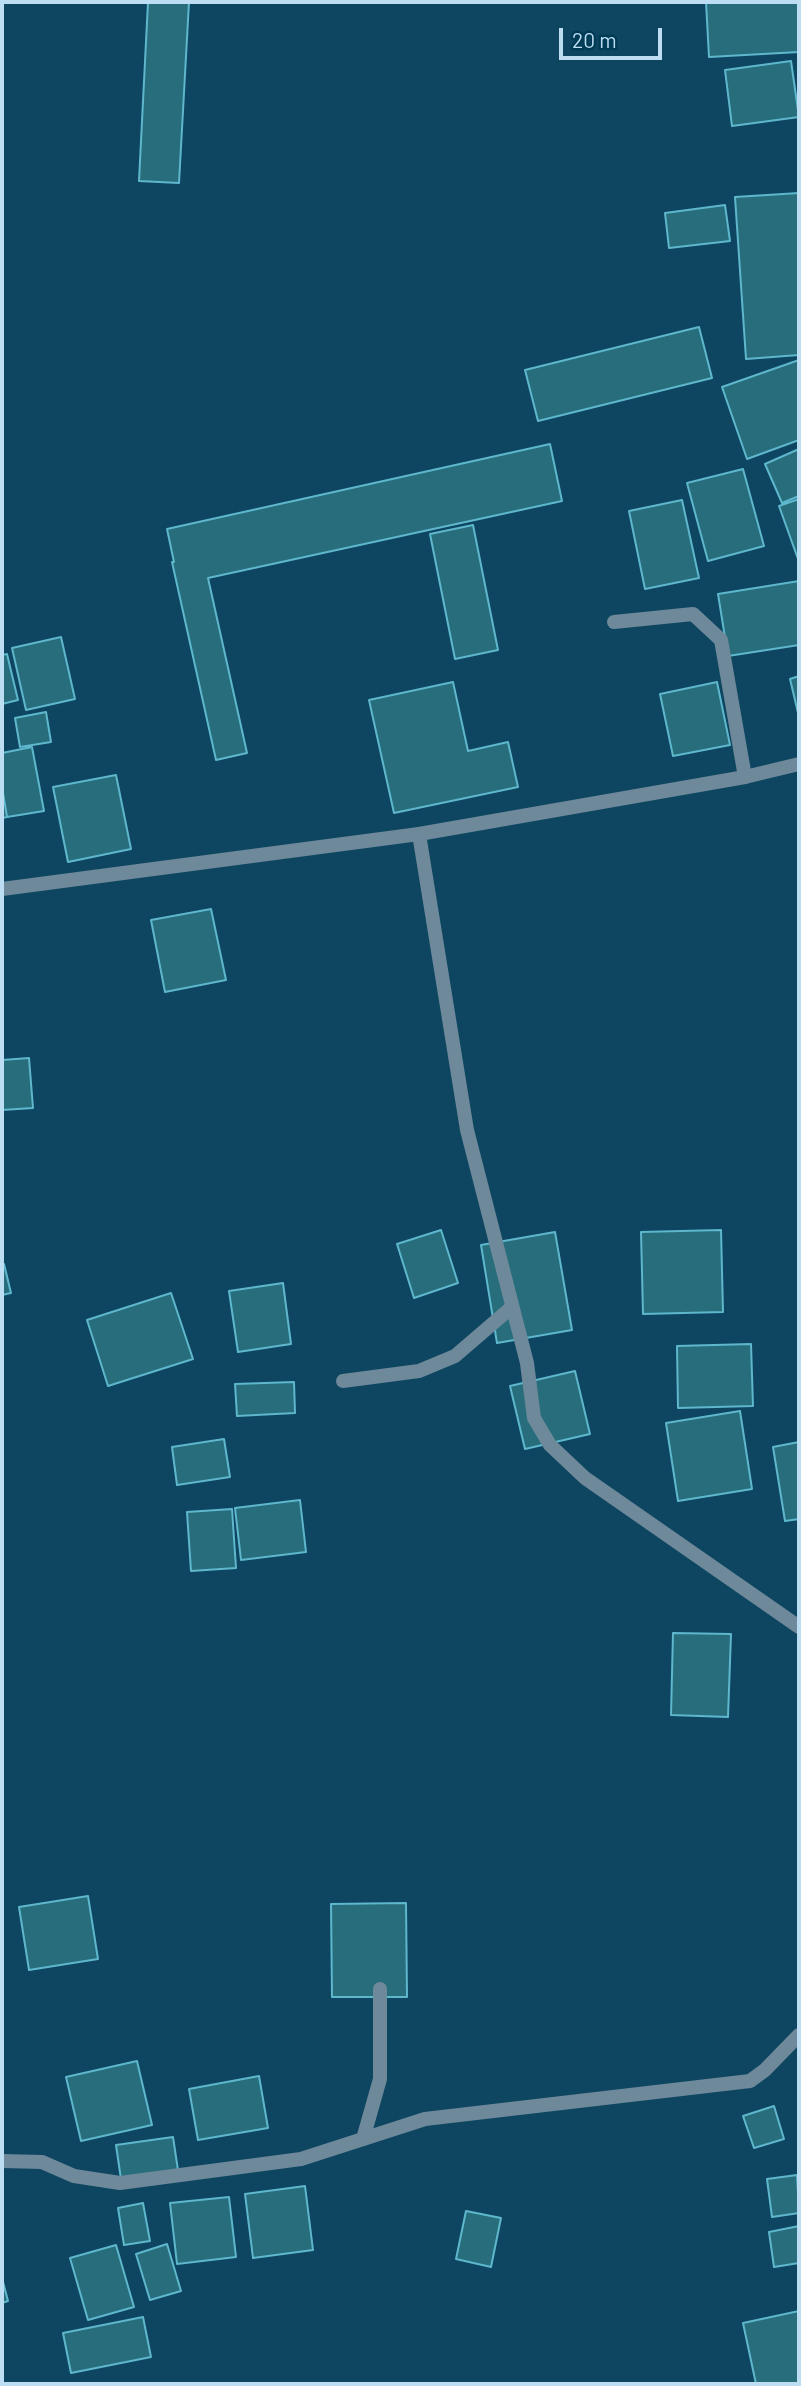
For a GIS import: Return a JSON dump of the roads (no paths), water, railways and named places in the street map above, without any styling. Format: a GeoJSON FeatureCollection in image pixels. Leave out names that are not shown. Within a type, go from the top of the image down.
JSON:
{"type":"FeatureCollection","features":[{"type":"Feature","properties":{"kind":"street"},"geometry":{"type":"LineString","coordinates":[[614,622],[693,614],[721,640],[745,777]]}},
{"type":"Feature","properties":{"kind":"street"},"geometry":{"type":"LineString","coordinates":[[2,889],[419,834],[745,777],[799,764]]}},
{"type":"Feature","properties":{"kind":"street"},"geometry":{"type":"LineString","coordinates":[[419,834],[467,1130],[527,1363],[534,1418],[550,1445],[585,1478],[799,1627]]}},
{"type":"Feature","properties":{"kind":"street"},"geometry":{"type":"LineString","coordinates":[[343,1381],[419,1371],[455,1356],[512,1307]]}},
{"type":"Feature","properties":{"kind":"street"},"geometry":{"type":"LineString","coordinates":[[363,2139],[380,2079],[380,1989]]}},
{"type":"Feature","properties":{"kind":"street"},"geometry":{"type":"LineString","coordinates":[[2,2161],[42,2162],[74,2176],[120,2183],[301,2159],[425,2119],[750,2081],[765,2070],[799,2035]]}}]}
